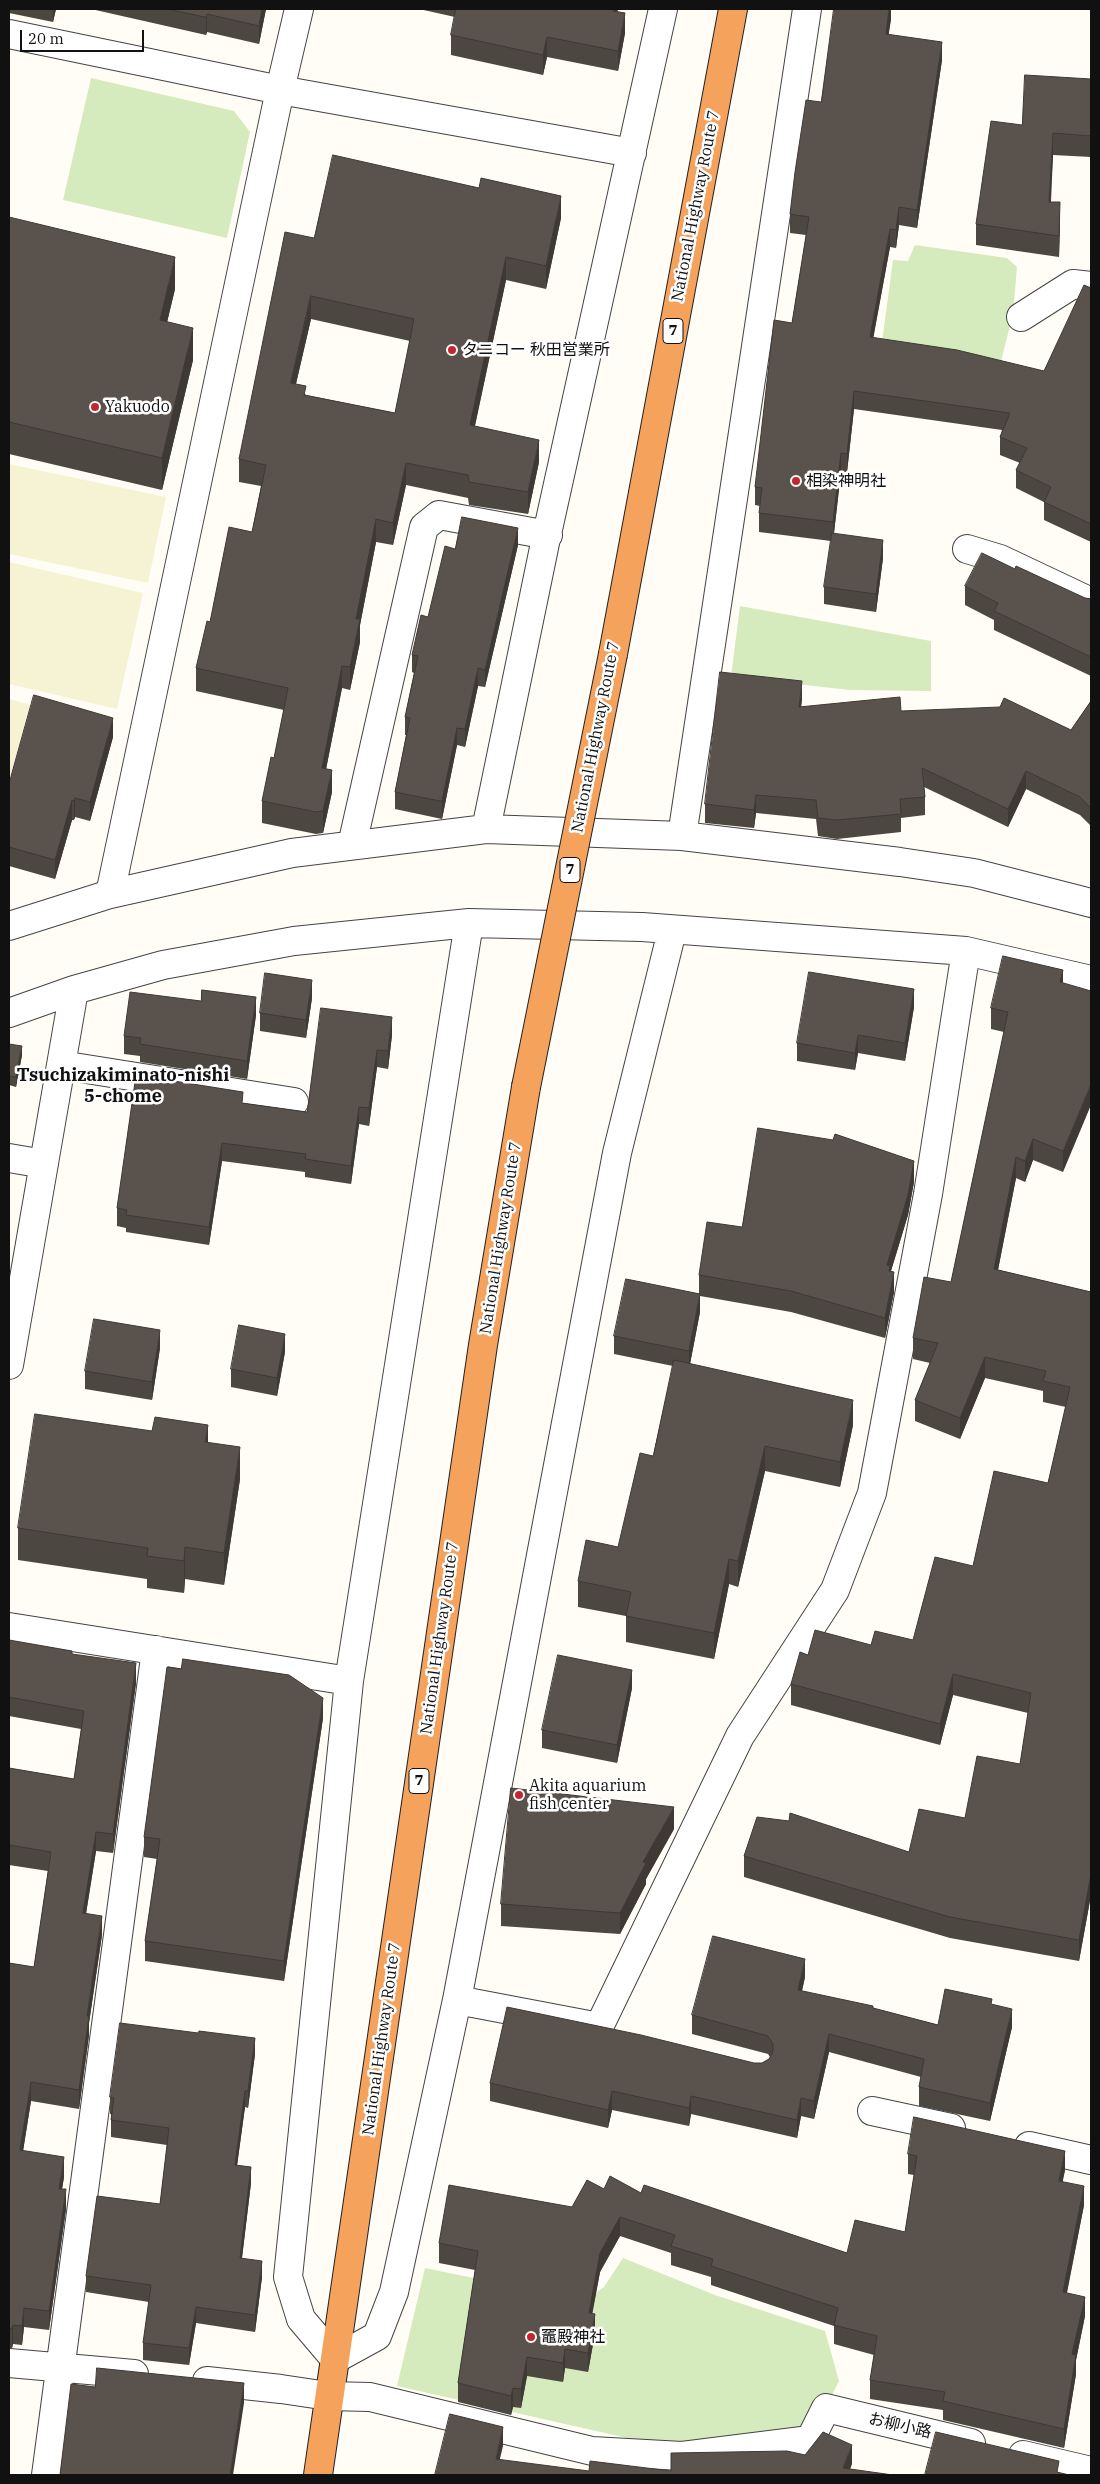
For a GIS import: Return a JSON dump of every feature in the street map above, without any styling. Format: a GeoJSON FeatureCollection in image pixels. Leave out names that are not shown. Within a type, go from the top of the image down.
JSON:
{"type":"FeatureCollection","features":[{"type":"Feature","properties":{"kind":"highway","name":"National Highway Route 7"},"geometry":{"type":"LineString","coordinates":[[318,2475],[328,2396],[335,2359],[483,1345],[526,1087],[613,654],[733,9]]}},
{"type":"Feature","properties":{"kind":"street"},"geometry":{"type":"LineString","coordinates":[[110,894],[280,90],[299,9]]}},
{"type":"Feature","properties":{"kind":"street"},"geometry":{"type":"LineString","coordinates":[[486,829],[662,9]]}},
{"type":"Feature","properties":{"kind":"street"},"geometry":{"type":"LineString","coordinates":[[682,836],[807,9]]}},
{"type":"Feature","properties":{"kind":"street"},"geometry":{"type":"LineString","coordinates":[[9,34],[280,90],[632,153]]}},
{"type":"Feature","properties":{"kind":"street"},"geometry":{"type":"LineString","coordinates":[[1021,317],[1073,284],[1091,286]]}},
{"type":"Feature","properties":{"kind":"street"},"geometry":{"type":"LineString","coordinates":[[352,846],[424,527],[440,514],[548,535]]}},
{"type":"Feature","properties":{"kind":"street"},"geometry":{"type":"LineString","coordinates":[[967,549],[1000,558],[1091,602]]}},
{"type":"Feature","properties":{"kind":"street"},"geometry":{"type":"LineString","coordinates":[[9,926],[110,894],[292,853],[486,829],[682,836],[974,873],[1091,903]]}},
{"type":"Feature","properties":{"kind":"street"},"geometry":{"type":"LineString","coordinates":[[469,923],[349,1681],[288,2277],[301,2319],[335,2359],[377,2336],[394,2292],[457,2000],[617,1153],[672,931]]}},
{"type":"Feature","properties":{"kind":"street"},"geometry":{"type":"LineString","coordinates":[[9,1013],[74,990],[163,965],[294,941],[469,923],[642,927],[672,931],[966,951],[1091,980]]}},
{"type":"Feature","properties":{"kind":"street"},"geometry":{"type":"LineString","coordinates":[[599,2027],[740,1736],[835,1590],[872,1493],[928,1194],[966,951]]}},
{"type":"Feature","properties":{"kind":"street"},"geometry":{"type":"LineString","coordinates":[[9,1365],[74,990]]}},
{"type":"Feature","properties":{"kind":"street"},"geometry":{"type":"LineString","coordinates":[[61,1065],[294,1102]]}},
{"type":"Feature","properties":{"kind":"street"},"geometry":{"type":"LineString","coordinates":[[9,1158],[44,1164]]}},
{"type":"Feature","properties":{"kind":"street"},"geometry":{"type":"LineString","coordinates":[[9,1627],[349,1681]]}},
{"type":"Feature","properties":{"kind":"street"},"geometry":{"type":"LineString","coordinates":[[46,2475],[156,1650]]}},
{"type":"Feature","properties":{"kind":"street"},"geometry":{"type":"LineString","coordinates":[[457,2000],[627,2034]]}},
{"type":"Feature","properties":{"kind":"street"},"geometry":{"type":"LineString","coordinates":[[872,2111],[977,2134]]}},
{"type":"Feature","properties":{"kind":"street"},"geometry":{"type":"LineString","coordinates":[[1005,2141],[1091,2160]]}},
{"type":"Feature","properties":{"kind":"street"},"geometry":{"type":"LineString","coordinates":[[9,2363],[156,2376]]}},
{"type":"Feature","properties":{"kind":"street"},"geometry":{"type":"LineString","coordinates":[[185,2379],[328,2396]]}},
{"type":"Feature","properties":{"kind":"street","name":"お柳小路"},"geometry":{"type":"LineString","coordinates":[[328,2396],[370,2397],[592,2451],[682,2456],[810,2440],[826,2408],[1091,2471]]}},
{"type":"Feature","properties":{"kind":"shaded area"},"geometry":{"type":"Polygon","coordinates":[[[9,464],[166,497],[148,583],[9,554],[9,464]]]}},
{"type":"Feature","properties":{"kind":"shaded area"},"geometry":{"type":"Polygon","coordinates":[[[9,562],[143,593],[117,709],[9,684],[9,562]]]}},
{"type":"Feature","properties":{"kind":"shaded area"},"geometry":{"type":"Polygon","coordinates":[[[9,699],[31,705],[9,786],[9,699]]]}},
{"type":"Feature","properties":{"kind":"green space"},"geometry":{"type":"Polygon","coordinates":[[[91,78],[234,111],[250,132],[227,238],[63,200],[91,78]]]}},
{"type":"Feature","properties":{"kind":"green space"},"geometry":{"type":"Polygon","coordinates":[[[915,245],[1007,258],[1017,267],[1013,314],[1000,365],[882,342],[893,260],[908,261],[915,245]]]}},
{"type":"Feature","properties":{"kind":"green space"},"geometry":{"type":"Polygon","coordinates":[[[740,606],[931,641],[931,691],[850,690],[731,677],[740,606]]]}},
{"type":"Feature","properties":{"kind":"green space"},"geometry":{"type":"Polygon","coordinates":[[[623,2258],[715,2295],[825,2331],[839,2381],[810,2440],[698,2454],[397,2386],[425,2268],[585,2301],[604,2287],[623,2258]]]}},
{"type":"Feature","properties":{"kind":"building"},"geometry":{"type":"Polygon","coordinates":[[[168,9],[262,9],[259,26],[207,14],[206,17],[168,9]]]}},
{"type":"Feature","properties":{"kind":"building"},"geometry":{"type":"Polygon","coordinates":[[[456,9],[613,9],[613,11],[625,13],[618,51],[547,37],[543,55],[451,35],[456,9]]]}},
{"type":"Feature","properties":{"kind":"building"},"geometry":{"type":"Polygon","coordinates":[[[834,9],[889,9],[886,34],[942,42],[917,210],[899,207],[896,230],[890,229],[870,337],[957,350],[1044,371],[1084,285],[1091,288],[1091,524],[1044,502],[1051,487],[1016,470],[1027,448],[1000,437],[1010,413],[854,391],[847,454],[841,453],[833,522],[759,513],[762,488],[755,487],[774,320],[792,323],[809,217],[790,214],[795,172],[806,100],[821,102],[834,9]]]}},
{"type":"Feature","properties":{"kind":"building"},"geometry":{"type":"Polygon","coordinates":[[[1025,75],[1091,79],[1091,136],[1053,133],[1049,202],[1060,202],[1059,236],[976,224],[991,121],[1022,125],[1025,75]]]}},
{"type":"Feature","properties":{"kind":"building"},"geometry":{"type":"Polygon","coordinates":[[[333,155],[479,188],[481,178],[561,196],[546,266],[506,257],[470,425],[539,440],[528,492],[469,482],[468,475],[406,463],[393,523],[376,519],[356,619],[360,619],[350,667],[342,666],[322,768],[332,770],[323,811],[316,812],[262,801],[271,757],[274,758],[288,688],[196,668],[207,621],[210,622],[229,527],[252,532],[266,465],[239,459],[285,232],[314,238],[333,155]],[[311,296],[291,383],[306,386],[304,395],[395,413],[414,319],[311,296]]]}},
{"type":"Feature","properties":{"kind":"building","name":"Yakuodo"},"geometry":{"type":"Polygon","coordinates":[[[9,217],[175,257],[160,320],[193,328],[162,458],[9,422],[9,217]]]}},
{"type":"Feature","properties":{"kind":"building"},"geometry":{"type":"Polygon","coordinates":[[[462,517],[518,528],[485,670],[478,668],[465,729],[457,728],[442,801],[440,801],[395,792],[410,718],[405,717],[418,656],[412,655],[421,615],[428,617],[445,546],[455,549],[462,517]]]}},
{"type":"Feature","properties":{"kind":"building"},"geometry":{"type":"Polygon","coordinates":[[[832,533],[883,540],[876,594],[824,587],[832,533]]]}},
{"type":"Feature","properties":{"kind":"building"},"geometry":{"type":"Polygon","coordinates":[[[982,553],[1015,569],[1016,566],[1085,598],[1091,599],[1091,657],[994,611],[998,603],[965,586],[982,553]]]}},
{"type":"Feature","properties":{"kind":"building"},"geometry":{"type":"Polygon","coordinates":[[[720,672],[802,681],[799,707],[900,697],[901,711],[1000,707],[1004,698],[1071,730],[1091,701],[1091,808],[1080,797],[1026,771],[1008,809],[922,768],[925,797],[900,799],[901,814],[837,820],[818,818],[816,800],[756,795],[754,810],[705,804],[720,672]]]}},
{"type":"Feature","properties":{"kind":"building"},"geometry":{"type":"Polygon","coordinates":[[[34,695],[113,718],[90,802],[75,798],[74,801],[72,800],[55,860],[9,847],[9,784],[34,695]]]}},
{"type":"Feature","properties":{"kind":"building"},"geometry":{"type":"Polygon","coordinates":[[[1003,956],[1063,970],[1060,982],[1091,991],[1091,1084],[1063,1151],[1033,1139],[1025,1161],[1016,1157],[994,1269],[1091,1292],[1091,1874],[1079,1940],[950,1917],[744,1856],[757,1817],[789,1821],[790,1813],[909,1852],[919,1809],[965,1818],[977,1756],[1020,1764],[1031,1693],[953,1674],[940,1724],[791,1684],[800,1652],[808,1655],[815,1630],[871,1645],[875,1631],[913,1640],[935,1557],[973,1566],[994,1471],[1048,1483],[1070,1387],[1043,1381],[1046,1371],[985,1357],[960,1418],[915,1400],[938,1343],[913,1338],[924,1277],[951,1282],[1008,1012],[991,1008],[1003,956]]]}},
{"type":"Feature","properties":{"kind":"building"},"geometry":{"type":"Polygon","coordinates":[[[809,972],[914,989],[905,1043],[858,1035],[855,1053],[797,1043],[809,972]]]}},
{"type":"Feature","properties":{"kind":"building"},"geometry":{"type":"Polygon","coordinates":[[[265,973],[312,980],[306,1020],[260,1013],[265,973]]]}},
{"type":"Feature","properties":{"kind":"building"},"geometry":{"type":"Polygon","coordinates":[[[202,990],[256,997],[247,1061],[140,1044],[141,1038],[124,1036],[130,992],[201,1001],[202,990]]]}},
{"type":"Feature","properties":{"kind":"building"},"geometry":{"type":"Polygon","coordinates":[[[321,1008],[392,1017],[388,1051],[377,1050],[369,1108],[359,1107],[351,1166],[305,1159],[306,1154],[222,1143],[209,1227],[126,1215],[127,1210],[117,1208],[136,1075],[243,1092],[242,1103],[307,1112],[321,1008]]]}},
{"type":"Feature","properties":{"kind":"building"},"geometry":{"type":"Polygon","coordinates":[[[9,1044],[22,1046],[16,1077],[9,1076],[9,1044]]]}},
{"type":"Feature","properties":{"kind":"building"},"geometry":{"type":"Polygon","coordinates":[[[758,1128],[833,1140],[835,1134],[914,1161],[908,1195],[887,1265],[890,1266],[889,1271],[894,1272],[885,1318],[791,1291],[699,1275],[707,1222],[742,1227],[758,1128]]]}},
{"type":"Feature","properties":{"kind":"building"},"geometry":{"type":"Polygon","coordinates":[[[626,1279],[700,1294],[689,1351],[614,1336],[626,1279]]]}},
{"type":"Feature","properties":{"kind":"building"},"geometry":{"type":"Polygon","coordinates":[[[94,1319],[160,1330],[152,1382],[85,1371],[94,1319]]]}},
{"type":"Feature","properties":{"kind":"building"},"geometry":{"type":"Polygon","coordinates":[[[239,1325],[285,1334],[277,1378],[231,1369],[239,1325]]]}},
{"type":"Feature","properties":{"kind":"building"},"geometry":{"type":"Polygon","coordinates":[[[674,1360],[853,1400],[840,1462],[765,1446],[738,1561],[729,1559],[714,1633],[626,1616],[631,1592],[578,1581],[586,1540],[618,1547],[640,1453],[653,1456],[674,1360]]]}},
{"type":"Feature","properties":{"kind":"building"},"geometry":{"type":"Polygon","coordinates":[[[35,1414],[152,1431],[155,1417],[208,1425],[205,1442],[240,1447],[224,1553],[185,1547],[184,1561],[147,1556],[148,1548],[18,1528],[35,1414]]]}},
{"type":"Feature","properties":{"kind":"building"},"geometry":{"type":"Polygon","coordinates":[[[9,1640],[72,1651],[72,1654],[136,1663],[113,1834],[96,1832],[83,1913],[102,1916],[87,2016],[89,2016],[79,2090],[31,2082],[20,2150],[64,2157],[59,2189],[66,2189],[49,2311],[24,2308],[22,2326],[13,2325],[9,2329],[9,1963],[34,1967],[51,1852],[9,1845],[9,1768],[74,1779],[84,1711],[9,1697],[9,1640]]]}},
{"type":"Feature","properties":{"kind":"building"},"geometry":{"type":"Polygon","coordinates":[[[558,1655],[632,1670],[617,1745],[542,1730],[558,1655]]]}},
{"type":"Feature","properties":{"kind":"building"},"geometry":{"type":"Polygon","coordinates":[[[183,1659],[289,1675],[323,1698],[284,1961],[145,1941],[160,1839],[144,1837],[167,1667],[181,1669],[183,1659]]]}},
{"type":"Feature","properties":{"kind":"building"},"geometry":{"type":"Polygon","coordinates":[[[511,1788],[674,1807],[643,1862],[646,1863],[620,1913],[501,1904],[511,1788]]]}},
{"type":"Feature","properties":{"kind":"building"},"geometry":{"type":"Polygon","coordinates":[[[713,1936],[805,1959],[798,1990],[873,2006],[873,2008],[938,2025],[945,1989],[992,1999],[991,2004],[1012,2009],[990,2103],[919,2087],[924,2059],[829,2034],[814,2101],[801,2098],[797,2120],[691,2096],[689,2108],[612,2091],[608,2110],[490,2083],[507,2007],[641,2035],[754,2063],[762,2063],[769,2059],[773,2052],[773,2044],[768,2036],[692,2015],[713,1936]]]}},
{"type":"Feature","properties":{"kind":"building"},"geometry":{"type":"Polygon","coordinates":[[[120,2023],[255,2038],[248,2091],[245,2091],[235,2165],[251,2167],[240,2258],[262,2261],[255,2315],[196,2307],[189,2348],[143,2343],[151,2285],[86,2276],[97,2196],[160,2204],[169,2128],[111,2120],[114,2098],[110,2097],[120,2023]]]}},
{"type":"Feature","properties":{"kind":"building"},"geometry":{"type":"Polygon","coordinates":[[[914,2117],[1065,2151],[1059,2181],[1084,2186],[1063,2292],[1085,2297],[1072,2354],[1076,2355],[1064,2429],[943,2401],[945,2392],[870,2380],[877,2336],[834,2325],[838,2308],[711,2266],[713,2259],[671,2246],[675,2235],[620,2217],[600,2253],[589,2313],[595,2314],[588,2353],[565,2349],[563,2363],[527,2357],[521,2389],[513,2388],[511,2396],[458,2383],[478,2251],[439,2243],[449,2185],[572,2207],[587,2180],[604,2189],[610,2176],[641,2193],[644,2185],[847,2253],[855,2220],[905,2232],[917,2156],[908,2154],[914,2117]]]}},
{"type":"Feature","properties":{"kind":"building"},"geometry":{"type":"Polygon","coordinates":[[[97,2368],[244,2383],[230,2475],[60,2475],[71,2384],[95,2387],[97,2368]]]}},
{"type":"Feature","properties":{"kind":"building"},"geometry":{"type":"Polygon","coordinates":[[[450,2414],[503,2427],[496,2459],[589,2471],[590,2461],[671,2471],[671,2453],[787,2451],[805,2455],[823,2432],[852,2445],[843,2468],[893,2475],[435,2475],[450,2414]]]}},
{"type":"Feature","properties":{"kind":"building"},"geometry":{"type":"Polygon","coordinates":[[[936,2432],[1059,2461],[1057,2472],[1069,2475],[925,2475],[936,2432]]]}},
{"type":"Feature","properties":{"kind":"place","name":"タニコー 秋田営業所"},"geometry":{"type":"Point","coordinates":[452,350]}},
{"type":"Feature","properties":{"kind":"place","name":"Yakuodo"},"geometry":{"type":"Point","coordinates":[95,407]}},
{"type":"Feature","properties":{"kind":"place","name":"相染神明社"},"geometry":{"type":"Point","coordinates":[796,481]}},
{"type":"Feature","properties":{"kind":"place","name":"Akita aquarium fish center"},"geometry":{"type":"Point","coordinates":[519,1795]}},
{"type":"Feature","properties":{"kind":"place","name":"竈殿神社"},"geometry":{"type":"Point","coordinates":[531,2337]}},
{"type":"Feature","properties":{"kind":"district","name":"Tsuchizakiminato-nishi 5-chome"},"geometry":{"type":"Point","coordinates":[123,1086]}}]}
